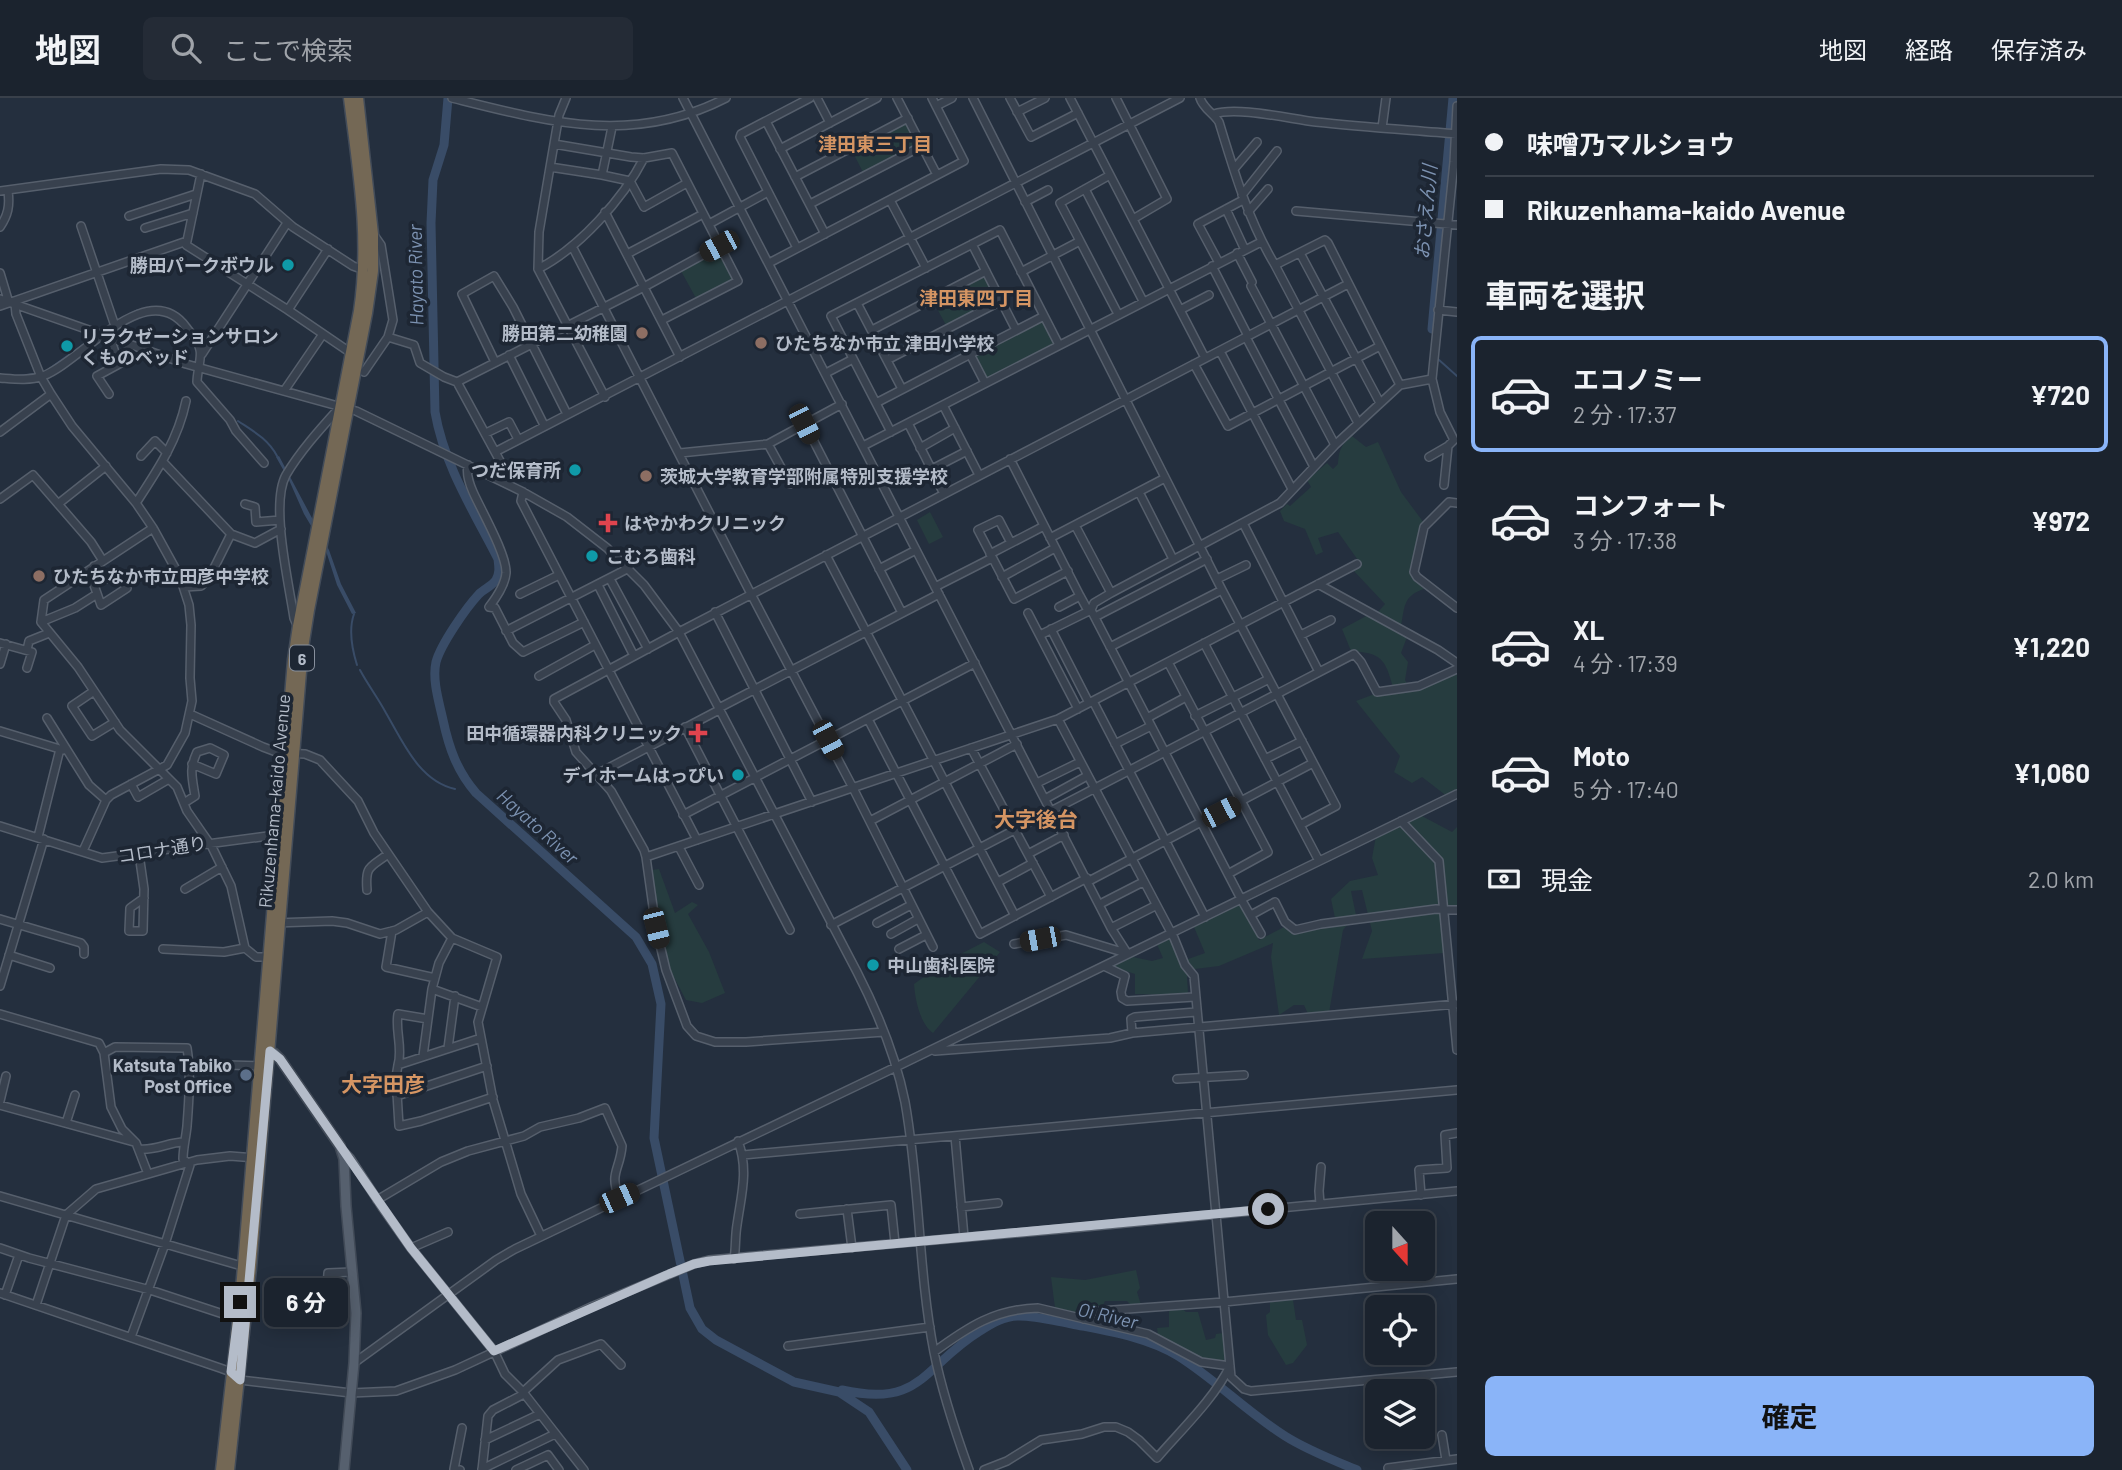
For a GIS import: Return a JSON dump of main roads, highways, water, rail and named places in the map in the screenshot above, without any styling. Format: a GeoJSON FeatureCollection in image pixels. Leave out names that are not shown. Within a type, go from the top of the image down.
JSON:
{"type":"FeatureCollection","features":[{"type":"Feature","properties":{"kind":"highway","name":"Rikuzenhama-kaido Avenue"},"geometry":{"type":"LineString","coordinates":[[345,408],[351,353],[369,271],[349,98]]}},
{"type":"Feature","properties":{"kind":"highway","name":"Rikuzenhama-kaido Avenue"},"geometry":{"type":"LineString","coordinates":[[229,1470],[240,1380],[247,1267],[302,627],[345,408],[368,313],[373,234],[358,98]]}},
{"type":"Feature","properties":{"kind":"highway","name":"Rikuzenhama-kaido Avenue"},"geometry":{"type":"LineString","coordinates":[[265,1051],[269,957],[276,923]]}},
{"type":"Feature","properties":{"kind":"highway","name":"Rikuzenhama-kaido Avenue"},"geometry":{"type":"LineString","coordinates":[[221,1470],[231,1372],[247,1267]]}},
{"type":"Feature","properties":{"kind":"main road"},"geometry":{"type":"LineString","coordinates":[[265,1051],[280,1059],[342,1150],[356,1313],[344,1470]]}},
{"type":"Feature","properties":{"kind":"water"},"geometry":{"type":"Polygon","coordinates":[[[279,456],[329,550],[341,584],[356,613],[352,614],[337,585],[326,551],[304,514],[276,457],[279,456]]]}},
{"type":"Feature","properties":{"kind":"waterway","name":"Hayato River"},"geometry":{"type":"LineString","coordinates":[[448,98],[444,145],[433,180],[431,223],[435,412],[445,451],[498,559],[499,570],[494,582],[479,594],[461,617],[436,662],[436,691],[451,750],[459,768],[476,793],[636,937],[652,964],[661,1004],[654,1138],[690,1308],[702,1329],[716,1340],[794,1382],[839,1392],[869,1412],[907,1470]]}},
{"type":"Feature","properties":{"kind":"waterway","name":"おさえん川"},"geometry":{"type":"LineString","coordinates":[[1432,329],[1453,98]]}},
{"type":"Feature","properties":{"kind":"waterway"},"geometry":{"type":"LineString","coordinates":[[132,313],[143,310]]}},
{"type":"Feature","properties":{"kind":"waterway"},"geometry":{"type":"LineString","coordinates":[[49,369],[87,342]]}},
{"type":"Feature","properties":{"kind":"waterway"},"geometry":{"type":"LineString","coordinates":[[1438,359],[1457,376]]}},
{"type":"Feature","properties":{"kind":"waterway"},"geometry":{"type":"LineString","coordinates":[[19,376],[36,374]]}},
{"type":"Feature","properties":{"kind":"waterway"},"geometry":{"type":"LineString","coordinates":[[238,421],[265,440],[277,456]]}},
{"type":"Feature","properties":{"kind":"waterway"},"geometry":{"type":"LineString","coordinates":[[354,614],[351,640],[357,665]]}},
{"type":"Feature","properties":{"kind":"waterway"},"geometry":{"type":"LineString","coordinates":[[360,670],[413,759],[431,778],[455,789]]}},
{"type":"Feature","properties":{"kind":"waterway","name":"Oi River"},"geometry":{"type":"LineString","coordinates":[[841,1391],[869,1394],[906,1389],[961,1345],[994,1323],[1014,1316],[1039,1318],[1099,1329],[1166,1349],[1192,1365],[1285,1436],[1357,1470]]}},
{"type":"Feature","properties":{"kind":"place","name":"勝田パークボウル"},"geometry":{"type":"Point","coordinates":[288,265]}},
{"type":"Feature","properties":{"kind":"place","name":"勝田第二幼稚園"},"geometry":{"type":"Point","coordinates":[642,333]}},
{"type":"Feature","properties":{"kind":"place","name":"ひたちなか市立 津田小学校"},"geometry":{"type":"Point","coordinates":[761,343]}},
{"type":"Feature","properties":{"kind":"place","name":"リラクゼーションサロン くものベッド"},"geometry":{"type":"Point","coordinates":[67,346]}},
{"type":"Feature","properties":{"kind":"place","name":"つだ保育所"},"geometry":{"type":"Point","coordinates":[575,470]}},
{"type":"Feature","properties":{"kind":"place","name":"茨城大学教育学部附属特別支援学校"},"geometry":{"type":"Point","coordinates":[646,476]}},
{"type":"Feature","properties":{"kind":"place","name":"はやかわクリニック"},"geometry":{"type":"Point","coordinates":[608,523]}},
{"type":"Feature","properties":{"kind":"place","name":"こむろ歯科"},"geometry":{"type":"Point","coordinates":[592,556]}},
{"type":"Feature","properties":{"kind":"place","name":"ひたちなか市立田彦中学校"},"geometry":{"type":"Point","coordinates":[39,576]}},
{"type":"Feature","properties":{"kind":"place","name":"田中循環器内科クリニック"},"geometry":{"type":"Point","coordinates":[698,733]}},
{"type":"Feature","properties":{"kind":"place","name":"デイホームはっぴい"},"geometry":{"type":"Point","coordinates":[738,775]}},
{"type":"Feature","properties":{"kind":"place","name":"中山歯科医院"},"geometry":{"type":"Point","coordinates":[873,965]}},
{"type":"Feature","properties":{"kind":"place","name":"Katsuta Tabiko Post Office"},"geometry":{"type":"Point","coordinates":[246,1075]}},
{"type":"Feature","properties":{"kind":"district","name":"津田東三丁目"},"geometry":{"type":"Point","coordinates":[875,143]}},
{"type":"Feature","properties":{"kind":"district","name":"津田東四丁目"},"geometry":{"type":"Point","coordinates":[976,297]}},
{"type":"Feature","properties":{"kind":"district","name":"大字後台"},"geometry":{"type":"Point","coordinates":[1036,818]}},
{"type":"Feature","properties":{"kind":"district","name":"大字田彦"},"geometry":{"type":"Point","coordinates":[383,1083]}}]}
